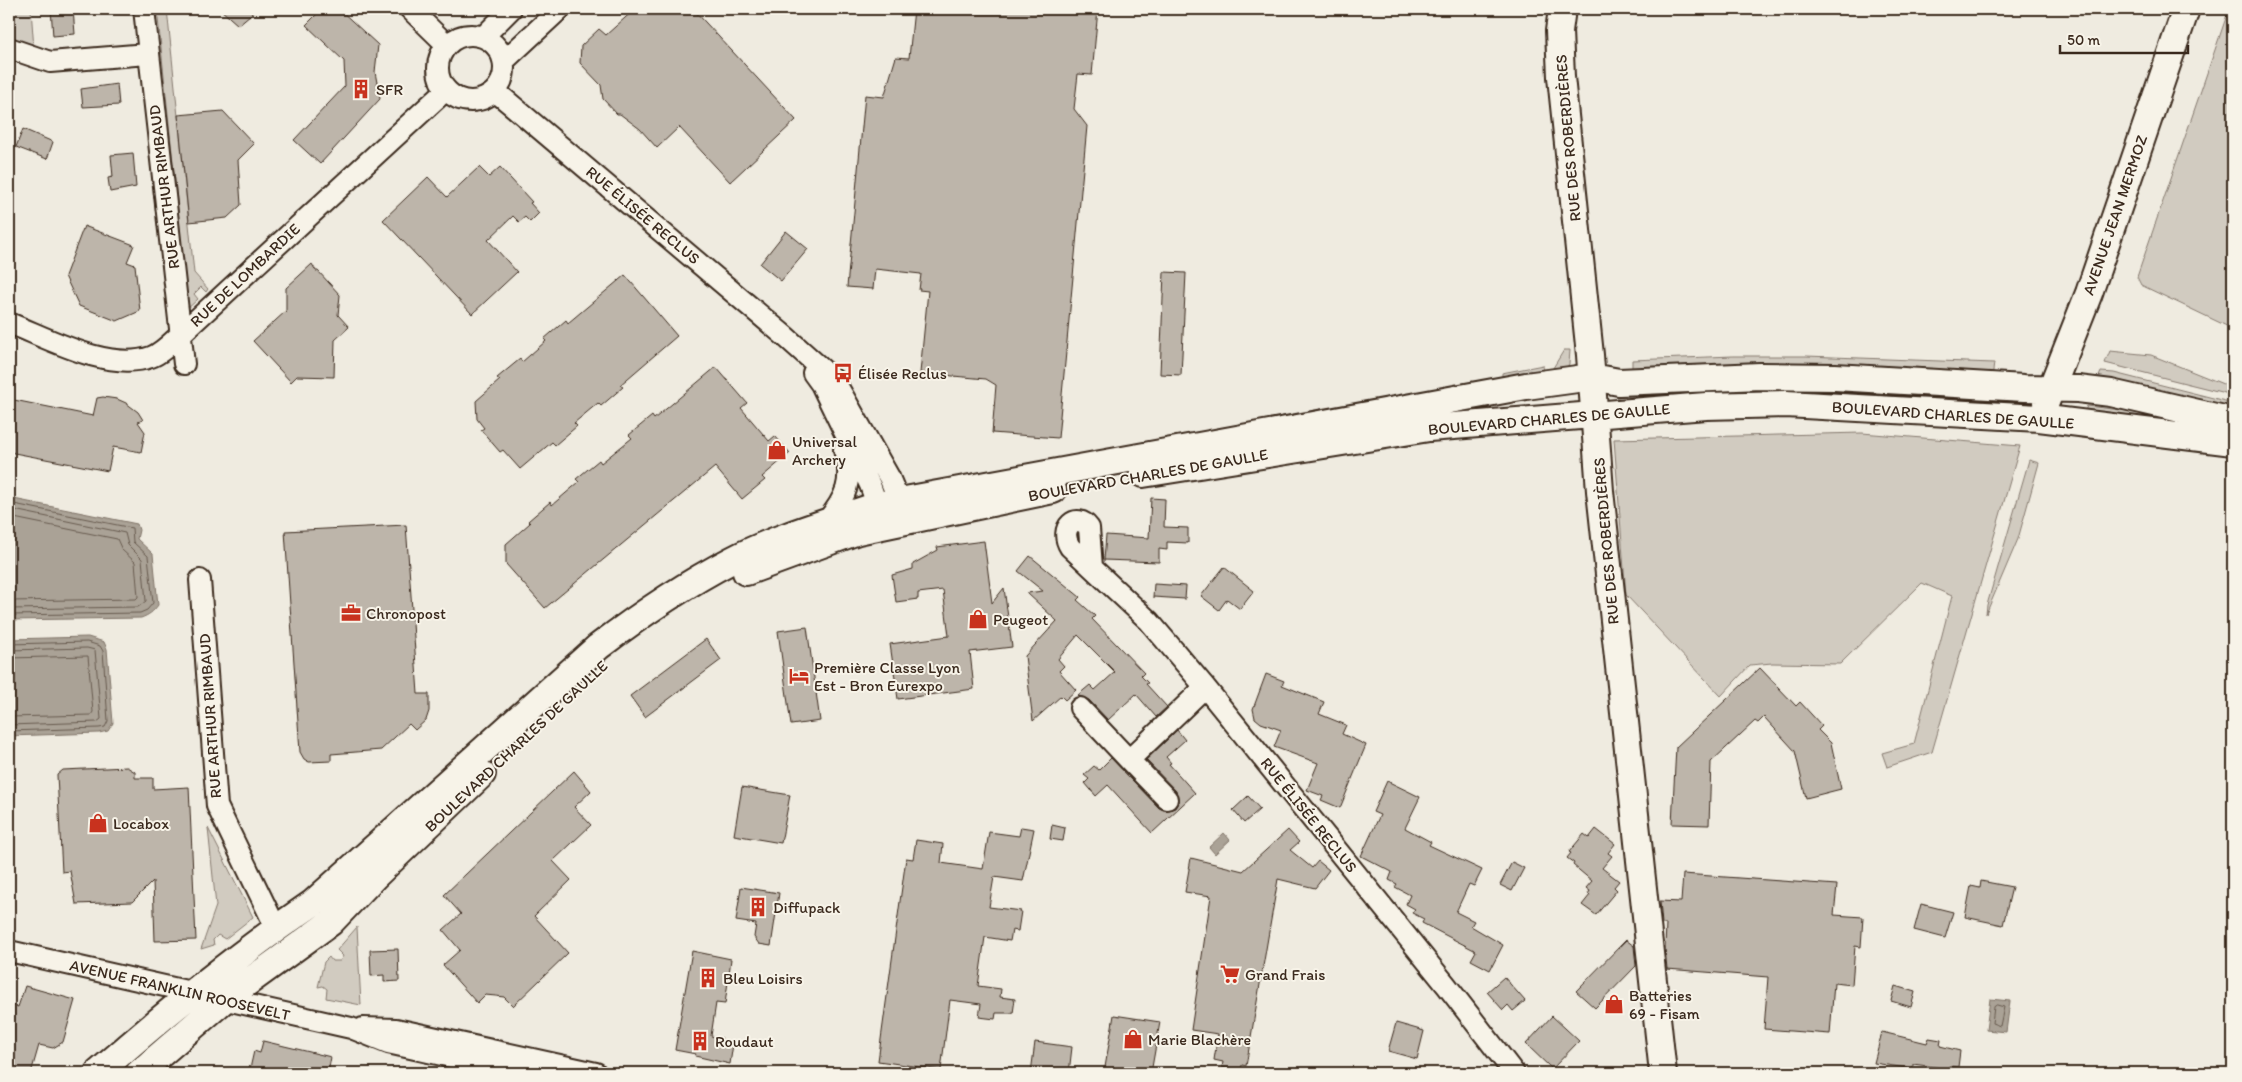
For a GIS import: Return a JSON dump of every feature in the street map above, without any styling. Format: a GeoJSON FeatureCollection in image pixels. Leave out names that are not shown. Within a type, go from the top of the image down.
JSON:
{"type":"FeatureCollection","features":[{"type":"Feature","properties":{"kind":"main road","name":"AVENUE JEAN MERMOZ"},"geometry":{"type":"LineString","coordinates":[[2039,418],[2089,293],[2186,9]]}},
{"type":"Feature","properties":{"kind":"main road","name":"RUE DES ROBERDIÈRES"},"geometry":{"type":"LineString","coordinates":[[1560,16],[1561,77],[1596,414],[1600,491],[1663,1073]]}},
{"type":"Feature","properties":{"kind":"main road","name":"BOULEVARD CHARLES DE GAULLE"},"geometry":{"type":"LineString","coordinates":[[139,1073],[225,1000],[331,922],[383,869],[572,690],[632,642],[698,598],[753,569],[858,531],[892,512],[1526,386],[1592,377],[1619,382],[1760,376],[1835,377],[2014,388],[2052,388],[2111,393],[2233,421]]}},
{"type":"Feature","properties":{"kind":"main road","name":"BOULEVARD CHARLES DE GAULLE"},"geometry":{"type":"LineString","coordinates":[[98,1073],[155,1023],[276,928],[313,903],[598,647],[645,612],[732,560],[788,535],[826,522],[1086,483],[1429,428],[1706,406],[1786,404],[2039,418],[2233,442]]}},
{"type":"Feature","properties":{"kind":"street","name":"RUE ARTHUR RIMBAUD"},"geometry":{"type":"LineString","coordinates":[[144,9],[147,54],[184,364]]}},
{"type":"Feature","properties":{"kind":"street"},"geometry":{"type":"LineString","coordinates":[[410,9],[446,45]]}},
{"type":"Feature","properties":{"kind":"street"},"geometry":{"type":"LineString","coordinates":[[484,36],[511,9]]}},
{"type":"Feature","properties":{"kind":"street"},"geometry":{"type":"LineString","coordinates":[[504,61],[560,9]]}},
{"type":"Feature","properties":{"kind":"street"},"geometry":{"type":"LineString","coordinates":[[464,35],[484,36],[500,50],[504,61],[503,77],[495,91],[486,98],[476,101],[465,101],[455,97],[446,90],[438,72],[438,63],[446,45],[454,39],[464,35]]}},
{"type":"Feature","properties":{"kind":"street"},"geometry":{"type":"LineString","coordinates":[[9,48],[50,62],[147,54]]}},
{"type":"Feature","properties":{"kind":"street","name":"RUE DE LOMBARDIE"},"geometry":{"type":"LineString","coordinates":[[9,322],[92,355],[116,361],[135,360],[152,356],[181,334],[446,90]]}},
{"type":"Feature","properties":{"kind":"street","name":"RUE ÉLISÉE RECLUS"},"geometry":{"type":"LineString","coordinates":[[495,91],[790,340],[834,380],[892,512]]}},
{"type":"Feature","properties":{"kind":"street","name":"RUE ÉLISÉE RECLUS"},"geometry":{"type":"LineString","coordinates":[[790,340],[821,384],[892,512]]}},
{"type":"Feature","properties":{"kind":"street","name":"RUE ÉLISÉE RECLUS"},"geometry":{"type":"LineString","coordinates":[[821,384],[848,461],[849,477],[848,490],[839,507],[826,522]]}},
{"type":"Feature","properties":{"kind":"street","name":"RUE ÉLISÉE RECLUS"},"geometry":{"type":"LineString","coordinates":[[1092,566],[1149,621],[1205,687],[1447,986],[1514,1073]]}},
{"type":"Feature","properties":{"kind":"street","name":"RUE ARTHUR RIMBAUD"},"geometry":{"type":"LineString","coordinates":[[200,580],[217,806],[276,928]]}},
{"type":"Feature","properties":{"kind":"street"},"geometry":{"type":"LineString","coordinates":[[1129,760],[1205,687]]}},
{"type":"Feature","properties":{"kind":"street"},"geometry":{"type":"LineString","coordinates":[[1080,708],[1167,799]]}},
{"type":"Feature","properties":{"kind":"street","name":"AVENUE FRANKLIN ROOSEVELT"},"geometry":{"type":"LineString","coordinates":[[9,950],[351,1028],[388,1043],[523,1073]]}},
{"type":"Feature","properties":{"kind":"street","name":"AVENUE FRANKLIN ROOSEVELT"},"geometry":{"type":"LineString","coordinates":[[351,1028],[396,1028],[596,1073]]}},
{"type":"Feature","properties":{"kind":"shaded area"},"geometry":{"type":"Polygon","coordinates":[[[9,9],[31,9],[34,49],[9,39],[9,9]]]}},
{"type":"Feature","properties":{"kind":"shaded area"},"geometry":{"type":"Polygon","coordinates":[[[157,9],[167,9],[194,273],[208,289],[206,292],[201,287],[194,294],[198,299],[185,311],[174,230],[180,229],[157,9]]]}},
{"type":"Feature","properties":{"kind":"shaded area"},"geometry":{"type":"Polygon","coordinates":[[[2229,9],[2233,9],[2233,329],[2141,285],[2137,277],[2229,9]]]}},
{"type":"Feature","properties":{"kind":"shaded area"},"geometry":{"type":"Polygon","coordinates":[[[1564,350],[1570,350],[1569,364],[1566,370],[1553,375],[1553,368],[1564,350]]]}},
{"type":"Feature","properties":{"kind":"shaded area"},"geometry":{"type":"Polygon","coordinates":[[[2110,351],[2151,355],[2233,388],[2233,395],[2105,363],[2110,351]]]}},
{"type":"Feature","properties":{"kind":"shaded area"},"geometry":{"type":"Polygon","coordinates":[[[1733,356],[1806,356],[1994,363],[1992,378],[1632,372],[1632,360],[1733,356]]]}},
{"type":"Feature","properties":{"kind":"shaded area"},"geometry":{"type":"Polygon","coordinates":[[[1543,365],[1544,379],[1502,379],[1502,373],[1543,365]]]}},
{"type":"Feature","properties":{"kind":"shaded area"},"geometry":{"type":"Polygon","coordinates":[[[2101,372],[2114,373],[2233,403],[2233,412],[2188,402],[2163,391],[2097,381],[2101,372]]]}},
{"type":"Feature","properties":{"kind":"shaded area"},"geometry":{"type":"Polygon","coordinates":[[[1753,384],[1873,391],[1860,397],[1618,402],[1616,400],[1618,397],[1624,396],[1735,393],[1753,384]]]}},
{"type":"Feature","properties":{"kind":"shaded area"},"geometry":{"type":"Polygon","coordinates":[[[2087,406],[2172,416],[2171,421],[2189,424],[2191,419],[2225,426],[2227,430],[2225,432],[2083,415],[2087,406]]]}},
{"type":"Feature","properties":{"kind":"shaded area"},"geometry":{"type":"Polygon","coordinates":[[[1862,433],[2020,446],[1932,752],[1887,767],[1882,753],[1914,744],[1952,596],[1922,583],[1840,664],[1772,663],[1750,665],[1721,696],[1626,595],[1614,439],[1862,433]]]}},
{"type":"Feature","properties":{"kind":"shaded area"},"geometry":{"type":"Polygon","coordinates":[[[2029,460],[2039,463],[2018,539],[1986,614],[1987,605],[2029,460]]]}},
{"type":"Feature","properties":{"kind":"shaded area"},"geometry":{"type":"Polygon","coordinates":[[[208,828],[253,917],[225,939],[218,935],[213,940],[214,945],[201,949],[216,906],[208,828]]]}},
{"type":"Feature","properties":{"kind":"shaded area"},"geometry":{"type":"Polygon","coordinates":[[[357,927],[361,1005],[326,998],[327,989],[323,986],[318,987],[324,962],[329,957],[332,961],[340,961],[343,956],[337,950],[357,927]]]}},
{"type":"Feature","properties":{"kind":"water"},"geometry":{"type":"Polygon","coordinates":[[[9,498],[137,524],[139,530],[137,539],[153,554],[158,605],[151,613],[141,618],[9,620],[9,498]]]}},
{"type":"Feature","properties":{"kind":"water"},"geometry":{"type":"Polygon","coordinates":[[[88,637],[104,642],[107,649],[113,723],[108,731],[99,733],[9,736],[9,639],[88,637]]]}},
{"type":"Feature","properties":{"kind":"water"},"geometry":{"type":"Polygon","coordinates":[[[1224,833],[1230,840],[1215,854],[1209,847],[1224,833]]]}},
{"type":"Feature","properties":{"kind":"water"},"geometry":{"type":"Polygon","coordinates":[[[1990,999],[2010,1001],[2006,1032],[1986,1030],[1990,999]]]}},
{"type":"Feature","properties":{"kind":"building"},"geometry":{"type":"Polygon","coordinates":[[[51,9],[73,9],[75,34],[53,36],[51,9]]]}},
{"type":"Feature","properties":{"kind":"building"},"geometry":{"type":"Polygon","coordinates":[[[220,9],[257,9],[238,25],[220,9]]]}},
{"type":"Feature","properties":{"kind":"building","name":"SFR"},"geometry":{"type":"Polygon","coordinates":[[[322,9],[339,9],[378,45],[375,72],[380,99],[320,164],[294,140],[345,86],[344,61],[306,25],[322,9]]]}},
{"type":"Feature","properties":{"kind":"building"},"geometry":{"type":"Polygon","coordinates":[[[635,9],[693,9],[796,120],[730,182],[679,127],[657,148],[640,129],[620,114],[617,114],[603,99],[601,85],[580,63],[581,46],[599,29],[606,35],[635,9]]]}},
{"type":"Feature","properties":{"kind":"building"},"geometry":{"type":"Polygon","coordinates":[[[914,9],[1098,9],[1092,75],[1078,74],[1074,109],[1087,126],[1058,438],[992,433],[996,385],[986,379],[920,373],[928,291],[919,290],[921,274],[875,269],[873,289],[847,287],[865,95],[884,97],[896,57],[909,58],[914,9]]]}},
{"type":"Feature","properties":{"kind":"building"},"geometry":{"type":"Polygon","coordinates":[[[117,84],[119,105],[83,107],[81,89],[117,84]]]}},
{"type":"Feature","properties":{"kind":"building"},"geometry":{"type":"Polygon","coordinates":[[[223,111],[254,144],[238,160],[241,205],[227,218],[189,222],[178,115],[223,111]]]}},
{"type":"Feature","properties":{"kind":"building"},"geometry":{"type":"Polygon","coordinates":[[[23,129],[53,142],[47,159],[16,147],[23,129]]]}},
{"type":"Feature","properties":{"kind":"building"},"geometry":{"type":"Polygon","coordinates":[[[133,153],[136,187],[110,192],[108,178],[113,177],[111,155],[133,153]]]}},
{"type":"Feature","properties":{"kind":"building"},"geometry":{"type":"Polygon","coordinates":[[[479,167],[489,177],[500,167],[532,202],[530,203],[539,213],[530,222],[525,217],[519,222],[513,216],[488,240],[517,272],[472,314],[383,220],[428,177],[447,197],[479,167]]]}},
{"type":"Feature","properties":{"kind":"building"},"geometry":{"type":"Polygon","coordinates":[[[84,226],[134,245],[127,262],[135,265],[140,311],[117,321],[79,306],[65,276],[84,226]]]}},
{"type":"Feature","properties":{"kind":"building"},"geometry":{"type":"Polygon","coordinates":[[[786,231],[808,249],[781,281],[760,264],[786,231]]]}},
{"type":"Feature","properties":{"kind":"building"},"geometry":{"type":"Polygon","coordinates":[[[312,264],[316,271],[340,295],[338,315],[349,327],[335,340],[334,377],[297,376],[291,382],[253,341],[286,311],[286,288],[312,264]]]}},
{"type":"Feature","properties":{"kind":"building"},"geometry":{"type":"Polygon","coordinates":[[[1164,272],[1186,273],[1181,375],[1160,374],[1164,272]]]}},
{"type":"Feature","properties":{"kind":"building"},"geometry":{"type":"Polygon","coordinates":[[[625,275],[677,336],[620,385],[623,387],[601,406],[598,403],[574,423],[577,426],[555,445],[552,442],[520,469],[503,450],[500,452],[481,430],[484,428],[477,419],[476,401],[500,380],[497,378],[520,359],[522,362],[566,320],[568,323],[625,275]]]}},
{"type":"Feature","properties":{"kind":"building"},"geometry":{"type":"Polygon","coordinates":[[[716,367],[747,403],[741,408],[769,441],[775,436],[790,453],[762,477],[765,480],[742,499],[715,467],[545,608],[506,564],[506,544],[550,502],[552,505],[579,482],[576,479],[599,460],[601,463],[632,438],[629,435],[652,416],[654,419],[716,367]]]}},
{"type":"Feature","properties":{"kind":"building"},"geometry":{"type":"Polygon","coordinates":[[[97,398],[117,399],[138,412],[143,420],[138,422],[145,432],[141,452],[113,447],[108,471],[9,452],[9,399],[93,416],[97,398]]]}},
{"type":"Feature","properties":{"kind":"building"},"geometry":{"type":"Polygon","coordinates":[[[1151,498],[1165,499],[1164,527],[1188,528],[1188,543],[1167,542],[1167,550],[1159,549],[1159,562],[1104,560],[1106,535],[1149,538],[1151,498]]]}},
{"type":"Feature","properties":{"kind":"building","name":"Chronopost"},"geometry":{"type":"Polygon","coordinates":[[[406,525],[418,694],[429,694],[429,711],[426,720],[415,730],[409,724],[381,750],[331,754],[331,761],[309,762],[304,759],[300,752],[285,531],[406,525]]]}},
{"type":"Feature","properties":{"kind":"building","name":"Peugeot"},"geometry":{"type":"Polygon","coordinates":[[[984,541],[992,603],[1004,588],[1012,647],[970,652],[974,689],[898,699],[890,644],[949,636],[943,590],[918,593],[918,599],[896,602],[892,575],[913,569],[913,564],[938,550],[937,547],[984,541]]]}},
{"type":"Feature","properties":{"kind":"building"},"geometry":{"type":"Polygon","coordinates":[[[1030,556],[1080,597],[1077,600],[1095,616],[1092,619],[1144,673],[1141,676],[1148,683],[1146,684],[1167,707],[1156,717],[1136,694],[1108,720],[1089,700],[1078,695],[1090,685],[1095,690],[1115,672],[1078,635],[1058,659],[1064,666],[1059,671],[1076,690],[1065,700],[1061,696],[1033,721],[1025,656],[1057,621],[1027,593],[1043,591],[1018,571],[1030,556]]]}},
{"type":"Feature","properties":{"kind":"building"},"geometry":{"type":"Polygon","coordinates":[[[1224,567],[1254,591],[1240,609],[1227,599],[1219,610],[1201,596],[1224,567]]]}},
{"type":"Feature","properties":{"kind":"building"},"geometry":{"type":"Polygon","coordinates":[[[1154,584],[1186,586],[1185,599],[1153,597],[1154,584]]]}},
{"type":"Feature","properties":{"kind":"building","name":"Première Classe Lyon Est - Bron Eurexpo"},"geometry":{"type":"Polygon","coordinates":[[[807,627],[820,721],[791,725],[778,631],[807,627]]]}},
{"type":"Feature","properties":{"kind":"building"},"geometry":{"type":"Polygon","coordinates":[[[706,639],[721,660],[645,717],[630,696],[706,639]]]}},
{"type":"Feature","properties":{"kind":"building"},"geometry":{"type":"Polygon","coordinates":[[[1760,668],[1796,706],[1800,702],[1822,726],[1818,730],[1831,743],[1841,789],[1806,798],[1795,751],[1764,717],[1758,723],[1755,721],[1711,762],[1709,825],[1672,824],[1676,747],[1760,668]]]}},
{"type":"Feature","properties":{"kind":"building"},"geometry":{"type":"Polygon","coordinates":[[[1266,674],[1284,681],[1282,685],[1324,702],[1319,714],[1346,725],[1342,734],[1366,745],[1340,808],[1321,800],[1323,796],[1307,790],[1318,763],[1274,747],[1281,730],[1261,723],[1255,718],[1253,709],[1266,674]]]}},
{"type":"Feature","properties":{"kind":"building"},"geometry":{"type":"Polygon","coordinates":[[[1177,730],[1185,740],[1166,757],[1171,763],[1169,764],[1195,793],[1152,833],[1108,785],[1096,796],[1085,783],[1089,779],[1084,775],[1094,766],[1099,770],[1111,758],[1159,808],[1164,810],[1175,808],[1178,802],[1176,791],[1146,760],[1177,730]]]}},
{"type":"Feature","properties":{"kind":"building"},"geometry":{"type":"Polygon","coordinates":[[[127,767],[135,772],[135,778],[153,778],[153,789],[189,787],[196,940],[155,941],[153,881],[132,902],[76,904],[70,871],[62,872],[57,775],[63,770],[127,767]]]}},
{"type":"Feature","properties":{"kind":"building"},"geometry":{"type":"Polygon","coordinates":[[[574,771],[591,791],[574,807],[591,825],[553,861],[571,880],[534,916],[568,953],[513,1006],[504,997],[485,995],[477,1003],[443,965],[460,950],[443,930],[461,914],[444,895],[574,771]]]}},
{"type":"Feature","properties":{"kind":"building"},"geometry":{"type":"Polygon","coordinates":[[[1387,781],[1420,797],[1405,828],[1431,842],[1429,845],[1482,870],[1474,886],[1469,884],[1456,912],[1474,921],[1471,926],[1503,945],[1490,970],[1471,960],[1476,951],[1422,923],[1424,919],[1412,913],[1415,909],[1406,904],[1410,895],[1395,887],[1397,884],[1389,880],[1392,872],[1361,856],[1380,815],[1373,812],[1387,781]]]}},
{"type":"Feature","properties":{"kind":"building"},"geometry":{"type":"Polygon","coordinates":[[[742,787],[790,795],[781,843],[734,835],[742,787]]]}},
{"type":"Feature","properties":{"kind":"building"},"geometry":{"type":"Polygon","coordinates":[[[1248,796],[1260,809],[1244,823],[1233,810],[1248,796]]]}},
{"type":"Feature","properties":{"kind":"building"},"geometry":{"type":"Polygon","coordinates":[[[1052,825],[1065,828],[1063,841],[1050,839],[1052,825]]]}},
{"type":"Feature","properties":{"kind":"building"},"geometry":{"type":"Polygon","coordinates":[[[1021,827],[1034,829],[1023,881],[994,877],[989,907],[1021,911],[1018,931],[1012,930],[1010,941],[985,937],[978,986],[1001,989],[1000,997],[1015,999],[1013,1013],[996,1013],[995,1019],[979,1017],[981,1004],[950,1000],[941,1070],[878,1061],[906,858],[913,859],[916,840],[943,844],[941,863],[983,869],[989,832],[1019,836],[1021,827]]]}},
{"type":"Feature","properties":{"kind":"building"},"geometry":{"type":"Polygon","coordinates":[[[1596,829],[1615,844],[1608,853],[1612,856],[1602,868],[1619,881],[1614,887],[1617,890],[1596,915],[1582,905],[1590,895],[1588,894],[1590,891],[1586,888],[1592,881],[1567,858],[1571,853],[1569,852],[1584,834],[1589,838],[1596,829]]]}},
{"type":"Feature","properties":{"kind":"building","name":"Grand Frais"},"geometry":{"type":"Polygon","coordinates":[[[1288,830],[1299,842],[1290,850],[1312,868],[1318,861],[1329,870],[1315,888],[1278,879],[1246,1066],[1242,1065],[1241,1071],[1222,1067],[1223,1062],[1214,1060],[1218,1034],[1191,1030],[1211,896],[1185,892],[1191,858],[1243,871],[1288,830]]]}},
{"type":"Feature","properties":{"kind":"building"},"geometry":{"type":"Polygon","coordinates":[[[1512,862],[1524,868],[1512,891],[1500,885],[1512,862]]]}},
{"type":"Feature","properties":{"kind":"building"},"geometry":{"type":"Polygon","coordinates":[[[1683,874],[1837,885],[1834,915],[1863,917],[1861,947],[1855,946],[1852,985],[1834,983],[1830,1034],[1764,1029],[1768,977],[1667,969],[1665,948],[1666,924],[1662,924],[1660,901],[1681,902],[1683,874]]]}},
{"type":"Feature","properties":{"kind":"building"},"geometry":{"type":"Polygon","coordinates":[[[1981,881],[2012,887],[2003,925],[1965,917],[1971,886],[1980,888],[1981,881]]]}},
{"type":"Feature","properties":{"kind":"building","name":"Diffupack"},"geometry":{"type":"Polygon","coordinates":[[[741,887],[779,893],[771,946],[759,944],[754,937],[756,924],[736,921],[741,887]]]}},
{"type":"Feature","properties":{"kind":"building"},"geometry":{"type":"Polygon","coordinates":[[[1921,904],[1953,912],[1945,938],[1914,930],[1921,904]]]}},
{"type":"Feature","properties":{"kind":"building"},"geometry":{"type":"Polygon","coordinates":[[[1626,940],[1634,946],[1636,966],[1595,1008],[1576,991],[1626,940]]]}},
{"type":"Feature","properties":{"kind":"building"},"geometry":{"type":"Polygon","coordinates":[[[398,949],[399,981],[384,982],[384,975],[371,976],[370,950],[398,949]]]}},
{"type":"Feature","properties":{"kind":"building"},"geometry":{"type":"Polygon","coordinates":[[[692,951],[731,959],[725,1004],[716,1003],[711,1036],[722,1038],[721,1042],[733,1044],[730,1064],[675,1050],[692,951]]]}},
{"type":"Feature","properties":{"kind":"building"},"geometry":{"type":"Polygon","coordinates":[[[1504,977],[1525,1001],[1513,1011],[1508,1005],[1503,1010],[1487,992],[1504,977]]]}},
{"type":"Feature","properties":{"kind":"building"},"geometry":{"type":"Polygon","coordinates":[[[25,986],[75,1000],[63,1042],[53,1048],[39,1045],[31,1073],[9,1073],[9,1004],[18,1007],[25,986]]]}},
{"type":"Feature","properties":{"kind":"building"},"geometry":{"type":"Polygon","coordinates":[[[1895,986],[1915,992],[1911,1007],[1891,1001],[1895,986]]]}},
{"type":"Feature","properties":{"kind":"building","name":"Marie Blachère"},"geometry":{"type":"Polygon","coordinates":[[[1114,1015],[1160,1022],[1151,1073],[1104,1073],[1114,1015]]]}},
{"type":"Feature","properties":{"kind":"building"},"geometry":{"type":"Polygon","coordinates":[[[1552,1016],[1579,1041],[1552,1069],[1526,1044],[1552,1016]]]}},
{"type":"Feature","properties":{"kind":"building"},"geometry":{"type":"Polygon","coordinates":[[[1396,1023],[1424,1031],[1417,1059],[1388,1051],[1396,1023]]]}},
{"type":"Feature","properties":{"kind":"building"},"geometry":{"type":"Polygon","coordinates":[[[1882,1032],[1927,1043],[1929,1038],[1941,1040],[1940,1046],[1960,1051],[1958,1067],[1949,1066],[1949,1069],[1913,1064],[1913,1069],[1874,1063],[1882,1032]]]}},
{"type":"Feature","properties":{"kind":"building"},"geometry":{"type":"Polygon","coordinates":[[[263,1041],[331,1057],[328,1073],[249,1073],[254,1051],[260,1053],[263,1041]]]}},
{"type":"Feature","properties":{"kind":"building"},"geometry":{"type":"Polygon","coordinates":[[[1035,1042],[1072,1047],[1069,1073],[1031,1073],[1035,1042]]]}},
{"type":"Feature","properties":{"kind":"place","name":"SFR"},"geometry":{"type":"Point","coordinates":[361,89]}},
{"type":"Feature","properties":{"kind":"place","name":"Élisée Reclus"},"geometry":{"type":"Point","coordinates":[843,373]}},
{"type":"Feature","properties":{"kind":"place","name":"Universal Archery"},"geometry":{"type":"Point","coordinates":[777,450]}},
{"type":"Feature","properties":{"kind":"place","name":"Chronopost"},"geometry":{"type":"Point","coordinates":[351,613]}},
{"type":"Feature","properties":{"kind":"place","name":"Peugeot"},"geometry":{"type":"Point","coordinates":[978,619]}},
{"type":"Feature","properties":{"kind":"place","name":"Première Classe Lyon Est - Bron Eurexpo"},"geometry":{"type":"Point","coordinates":[799,676]}},
{"type":"Feature","properties":{"kind":"place","name":"Locabox"},"geometry":{"type":"Point","coordinates":[98,823]}},
{"type":"Feature","properties":{"kind":"place","name":"Diffupack"},"geometry":{"type":"Point","coordinates":[758,907]}},
{"type":"Feature","properties":{"kind":"place","name":"Grand Frais"},"geometry":{"type":"Point","coordinates":[1230,974]}},
{"type":"Feature","properties":{"kind":"place","name":"Bleu Loisirs"},"geometry":{"type":"Point","coordinates":[708,978]}},
{"type":"Feature","properties":{"kind":"place","name":"Batteries 69 - Fisam"},"geometry":{"type":"Point","coordinates":[1614,1004]}},
{"type":"Feature","properties":{"kind":"place","name":"Marie Blachère"},"geometry":{"type":"Point","coordinates":[1133,1039]}},
{"type":"Feature","properties":{"kind":"place","name":"Roudaut"},"geometry":{"type":"Point","coordinates":[700,1041]}}]}
